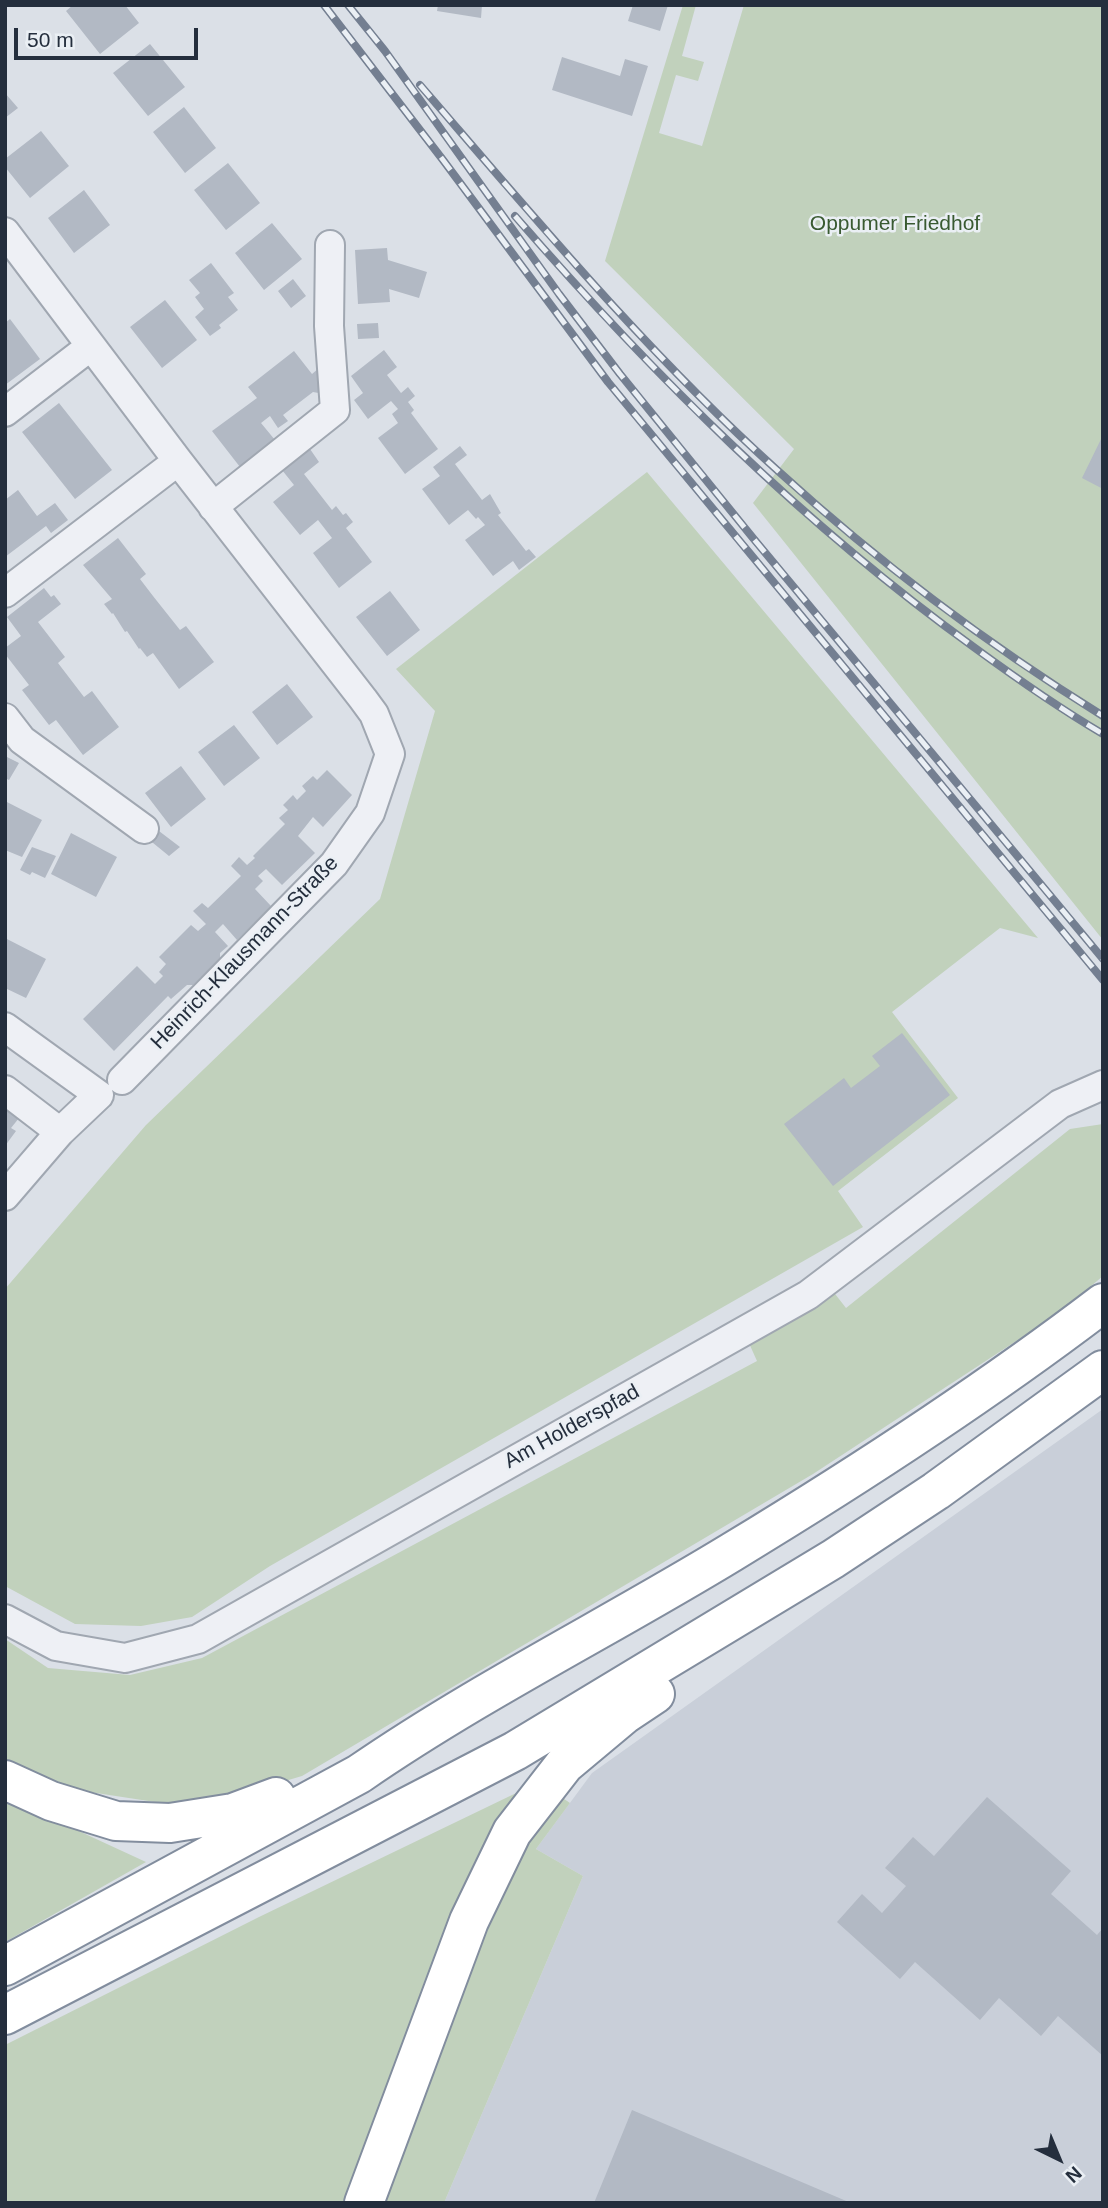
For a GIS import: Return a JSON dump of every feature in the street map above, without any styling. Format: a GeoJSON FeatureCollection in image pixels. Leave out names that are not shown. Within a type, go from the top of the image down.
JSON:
{"type":"FeatureCollection","features":[{"type":"Feature","properties":{"kind":"highway"},"geometry":{"type":"LineString","coordinates":[[5,1966],[359,1774],[412,1737],[733,1552],[928,1427],[1103,1303]]}},
{"type":"Feature","properties":{"kind":"highway"},"geometry":{"type":"LineString","coordinates":[[5,2015],[515,1752],[833,1559],[936,1491],[1103,1370]]}},
{"type":"Feature","properties":{"kind":"highway"},"geometry":{"type":"LineString","coordinates":[[364,2203],[469,1921],[512,1832],[565,1765],[584,1748],[625,1714],[805,1598],[833,1559]]}},
{"type":"Feature","properties":{"kind":"highway"},"geometry":{"type":"LineString","coordinates":[[5,1780],[51,1801],[116,1821],[170,1823],[233,1814],[412,1737]]}},
{"type":"Feature","properties":{"kind":"street","name":"Heinrich-Klausmann-Straße"},"geometry":{"type":"LineString","coordinates":[[5,232],[177,461],[369,706],[390,754],[370,813],[334,864],[111,1087]]}},
{"type":"Feature","properties":{"kind":"street"},"geometry":{"type":"LineString","coordinates":[[214,507],[335,410],[329,326],[330,245]]}},
{"type":"Feature","properties":{"kind":"street"},"geometry":{"type":"LineString","coordinates":[[5,412],[91,346]]}},
{"type":"Feature","properties":{"kind":"street"},"geometry":{"type":"LineString","coordinates":[[5,593],[177,461]]}},
{"type":"Feature","properties":{"kind":"street"},"geometry":{"type":"LineString","coordinates":[[5,718],[22,740],[144,829]]}},
{"type":"Feature","properties":{"kind":"street"},"geometry":{"type":"LineString","coordinates":[[5,1027],[111,1087],[60,1132],[5,1196]]}},
{"type":"Feature","properties":{"kind":"street","name":"Am Holderspfad"},"geometry":{"type":"LineString","coordinates":[[5,1619],[56,1646],[125,1658],[198,1639],[808,1295],[1060,1104],[1103,1085]]}},
{"type":"Feature","properties":{"kind":"street"},"geometry":{"type":"LineString","coordinates":[[5,1090],[60,1132]]}},
{"type":"Feature","properties":{"kind":"shaded area"},"geometry":{"type":"Polygon","coordinates":[[[1103,1409],[1103,2203],[444,2203],[583,1876],[536,1849],[592,1773],[1103,1409]]]}},
{"type":"Feature","properties":{"kind":"green space","name":"Oppumer Friedhof"},"geometry":{"type":"Polygon","coordinates":[[[683,5],[696,5],[682,56],[704,62],[698,81],[676,75],[659,133],[702,146],[744,5],[1103,5],[1103,940],[753,503],[794,449],[605,261],[683,5]]]}},
{"type":"Feature","properties":{"kind":"green space"},"geometry":{"type":"Polygon","coordinates":[[[647,472],[1038,938],[1000,928],[892,1012],[958,1098],[838,1191],[863,1227],[270,1566],[192,1617],[141,1626],[75,1624],[5,1586],[5,1289],[146,1125],[380,899],[435,711],[396,669],[647,472]]]}},
{"type":"Feature","properties":{"kind":"green space"},"geometry":{"type":"Polygon","coordinates":[[[1103,1124],[1103,1276],[1059,1313],[813,1474],[302,1776],[194,1808],[5,1779],[5,1639],[48,1668],[130,1675],[202,1658],[757,1361],[748,1341],[832,1290],[846,1308],[1070,1129],[1103,1124]]]}},
{"type":"Feature","properties":{"kind":"green space"},"geometry":{"type":"Polygon","coordinates":[[[539,1782],[570,1803],[536,1849],[583,1876],[444,2203],[5,2203],[5,2045],[259,1917],[539,1782]]]}},
{"type":"Feature","properties":{"kind":"green space"},"geometry":{"type":"Polygon","coordinates":[[[5,1797],[146,1862],[5,1942],[5,1797]]]}},
{"type":"Feature","properties":{"kind":"building"},"geometry":{"type":"Polygon","coordinates":[[[73,5],[125,5],[139,23],[100,54],[66,11],[73,5]]]}},
{"type":"Feature","properties":{"kind":"building"},"geometry":{"type":"Polygon","coordinates":[[[438,5],[482,5],[481,18],[437,11],[438,5]]]}},
{"type":"Feature","properties":{"kind":"building"},"geometry":{"type":"Polygon","coordinates":[[[633,5],[668,5],[660,31],[628,21],[633,5]]]}},
{"type":"Feature","properties":{"kind":"building"},"geometry":{"type":"Polygon","coordinates":[[[150,44],[185,87],[148,116],[113,73],[150,44]]]}},
{"type":"Feature","properties":{"kind":"building"},"geometry":{"type":"Polygon","coordinates":[[[562,57],[620,76],[625,59],[648,66],[632,116],[552,90],[562,57]]]}},
{"type":"Feature","properties":{"kind":"building"},"geometry":{"type":"Polygon","coordinates":[[[5,93],[18,108],[5,118],[5,93]]]}},
{"type":"Feature","properties":{"kind":"building"},"geometry":{"type":"Polygon","coordinates":[[[184,107],[216,148],[185,173],[153,132],[184,107]]]}},
{"type":"Feature","properties":{"kind":"building"},"geometry":{"type":"Polygon","coordinates":[[[41,131],[69,166],[30,198],[5,167],[5,159],[41,131]]]}},
{"type":"Feature","properties":{"kind":"building"},"geometry":{"type":"Polygon","coordinates":[[[228,163],[260,203],[226,230],[194,190],[228,163]]]}},
{"type":"Feature","properties":{"kind":"building"},"geometry":{"type":"Polygon","coordinates":[[[84,190],[110,225],[74,253],[48,218],[84,190]]]}},
{"type":"Feature","properties":{"kind":"building"},"geometry":{"type":"Polygon","coordinates":[[[272,223],[302,259],[264,290],[235,253],[272,223]]]}},
{"type":"Feature","properties":{"kind":"building"},"geometry":{"type":"Polygon","coordinates":[[[387,248],[388,260],[427,272],[419,298],[389,289],[390,302],[358,304],[355,250],[387,248]]]}},
{"type":"Feature","properties":{"kind":"building"},"geometry":{"type":"Polygon","coordinates":[[[211,263],[234,293],[228,297],[238,310],[210,336],[195,317],[204,309],[195,297],[200,293],[189,280],[211,263]]]}},
{"type":"Feature","properties":{"kind":"building"},"geometry":{"type":"Polygon","coordinates":[[[293,279],[306,296],[291,308],[278,291],[293,279]]]}},
{"type":"Feature","properties":{"kind":"building"},"geometry":{"type":"Polygon","coordinates":[[[165,300],[197,340],[162,368],[130,327],[165,300]]]}},
{"type":"Feature","properties":{"kind":"building"},"geometry":{"type":"Polygon","coordinates":[[[10,319],[40,359],[5,385],[5,323],[10,319]]]}},
{"type":"Feature","properties":{"kind":"building"},"geometry":{"type":"Polygon","coordinates":[[[378,323],[379,338],[358,339],[357,324],[378,323]]]}},
{"type":"Feature","properties":{"kind":"building"},"geometry":{"type":"Polygon","coordinates":[[[384,350],[397,367],[387,375],[401,393],[408,387],[415,396],[408,402],[414,410],[411,413],[438,449],[405,474],[378,438],[398,423],[392,414],[398,409],[391,401],[368,419],[354,400],[363,393],[351,376],[384,350]]]}},
{"type":"Feature","properties":{"kind":"building"},"geometry":{"type":"Polygon","coordinates":[[[294,351],[312,374],[319,368],[324,394],[313,392],[283,415],[288,421],[278,428],[270,416],[261,423],[275,440],[240,467],[212,431],[257,398],[248,387],[294,351]]]}},
{"type":"Feature","properties":{"kind":"building"},"geometry":{"type":"Polygon","coordinates":[[[59,403],[112,470],[75,499],[22,432],[59,403]]]}},
{"type":"Feature","properties":{"kind":"building"},"geometry":{"type":"Polygon","coordinates":[[[1103,435],[1103,489],[1082,478],[1103,435]]]}},
{"type":"Feature","properties":{"kind":"building"},"geometry":{"type":"Polygon","coordinates":[[[460,446],[467,455],[455,464],[482,500],[490,494],[501,513],[498,515],[526,551],[529,549],[536,557],[519,570],[513,561],[493,576],[465,540],[485,525],[468,510],[449,525],[422,489],[440,476],[433,467],[460,446]]]}},
{"type":"Feature","properties":{"kind":"building"},"geometry":{"type":"Polygon","coordinates":[[[310,449],[319,462],[304,474],[332,510],[336,506],[353,522],[346,528],[372,562],[339,588],[313,553],[332,538],[318,520],[300,535],[273,502],[294,485],[282,470],[310,449]]]}},
{"type":"Feature","properties":{"kind":"building"},"geometry":{"type":"Polygon","coordinates":[[[18,490],[37,516],[55,503],[68,520],[51,533],[46,526],[5,557],[5,500],[18,490]]]}},
{"type":"Feature","properties":{"kind":"building"},"geometry":{"type":"Polygon","coordinates":[[[118,538],[146,574],[140,579],[153,596],[180,630],[186,626],[214,662],[179,689],[153,653],[147,657],[127,631],[125,632],[104,604],[112,599],[83,565],[118,538]]]}},
{"type":"Feature","properties":{"kind":"building"},"geometry":{"type":"Polygon","coordinates":[[[44,588],[61,604],[38,622],[65,657],[58,663],[84,697],[92,691],[119,727],[83,755],[56,720],[49,725],[22,690],[29,685],[5,654],[5,648],[21,636],[7,617],[44,588]]]}},
{"type":"Feature","properties":{"kind":"building"},"geometry":{"type":"Polygon","coordinates":[[[390,591],[420,630],[387,656],[356,617],[390,591]]]}},
{"type":"Feature","properties":{"kind":"building"},"geometry":{"type":"Polygon","coordinates":[[[287,684],[313,717],[277,745],[252,712],[287,684]]]}},
{"type":"Feature","properties":{"kind":"building"},"geometry":{"type":"Polygon","coordinates":[[[234,725],[260,758],[224,786],[198,752],[234,725]]]}},
{"type":"Feature","properties":{"kind":"building"},"geometry":{"type":"Polygon","coordinates":[[[7,757],[19,763],[9,780],[5,778],[7,757]]]}},
{"type":"Feature","properties":{"kind":"building"},"geometry":{"type":"Polygon","coordinates":[[[181,766],[206,799],[171,827],[145,793],[181,766]]]}},
{"type":"Feature","properties":{"kind":"building"},"geometry":{"type":"Polygon","coordinates":[[[327,770],[352,795],[323,827],[313,817],[298,836],[315,853],[282,885],[266,869],[258,876],[263,881],[255,889],[271,906],[237,940],[223,924],[215,932],[228,946],[220,953],[220,958],[193,985],[187,985],[171,999],[168,996],[114,1051],[83,1019],[137,966],[155,984],[163,976],[159,972],[166,964],[159,957],[191,925],[198,931],[206,924],[193,911],[202,903],[208,908],[241,876],[231,866],[239,857],[247,865],[255,858],[253,856],[285,824],[279,818],[288,810],[283,805],[293,795],[297,800],[306,791],[302,786],[313,776],[317,780],[327,770]]]}},
{"type":"Feature","properties":{"kind":"building"},"geometry":{"type":"Polygon","coordinates":[[[5,801],[42,820],[22,857],[5,850],[5,801]]]}},
{"type":"Feature","properties":{"kind":"building"},"geometry":{"type":"Polygon","coordinates":[[[155,828],[180,847],[169,856],[147,838],[155,828]]]}},
{"type":"Feature","properties":{"kind":"building"},"geometry":{"type":"Polygon","coordinates":[[[71,833],[117,857],[96,897],[51,874],[71,833]]]}},
{"type":"Feature","properties":{"kind":"building"},"geometry":{"type":"Polygon","coordinates":[[[32,847],[56,856],[45,878],[20,870],[32,847]]]}},
{"type":"Feature","properties":{"kind":"building"},"geometry":{"type":"Polygon","coordinates":[[[5,938],[46,959],[26,998],[5,988],[5,938]]]}},
{"type":"Feature","properties":{"kind":"building"},"geometry":{"type":"Polygon","coordinates":[[[902,1033],[950,1095],[833,1186],[784,1124],[844,1078],[851,1088],[880,1066],[872,1056],[902,1033]]]}},
{"type":"Feature","properties":{"kind":"building"},"geometry":{"type":"Polygon","coordinates":[[[5,1108],[19,1118],[11,1128],[16,1131],[5,1146],[5,1108]]]}},
{"type":"Feature","properties":{"kind":"building"},"geometry":{"type":"Polygon","coordinates":[[[987,1797],[1071,1871],[1051,1894],[1097,1935],[1103,1928],[1103,2056],[1058,2016],[1041,2036],[999,1998],[980,2020],[915,1962],[900,1979],[837,1922],[862,1894],[882,1913],[906,1886],[885,1868],[913,1837],[934,1856],[987,1797]]]}},
{"type":"Feature","properties":{"kind":"building"},"geometry":{"type":"Polygon","coordinates":[[[632,2110],[851,2203],[594,2203],[632,2110]]]}},
{"type":"Feature","properties":{"kind":"railway"},"geometry":{"type":"LineString","coordinates":[[324,5],[608,382],[1103,980]]}},
{"type":"Feature","properties":{"kind":"railway"},"geometry":{"type":"LineString","coordinates":[[348,5],[385,51],[559,294],[620,374],[1103,959]]}},
{"type":"Feature","properties":{"kind":"railway"},"geometry":{"type":"LineString","coordinates":[[420,85],[637,332],[777,470],[854,537],[934,600],[1017,660],[1103,716]]}},
{"type":"Feature","properties":{"kind":"railway"},"geometry":{"type":"LineString","coordinates":[[515,216],[621,334],[676,390],[733,446],[850,551],[1022,682],[1103,734]]}}]}
